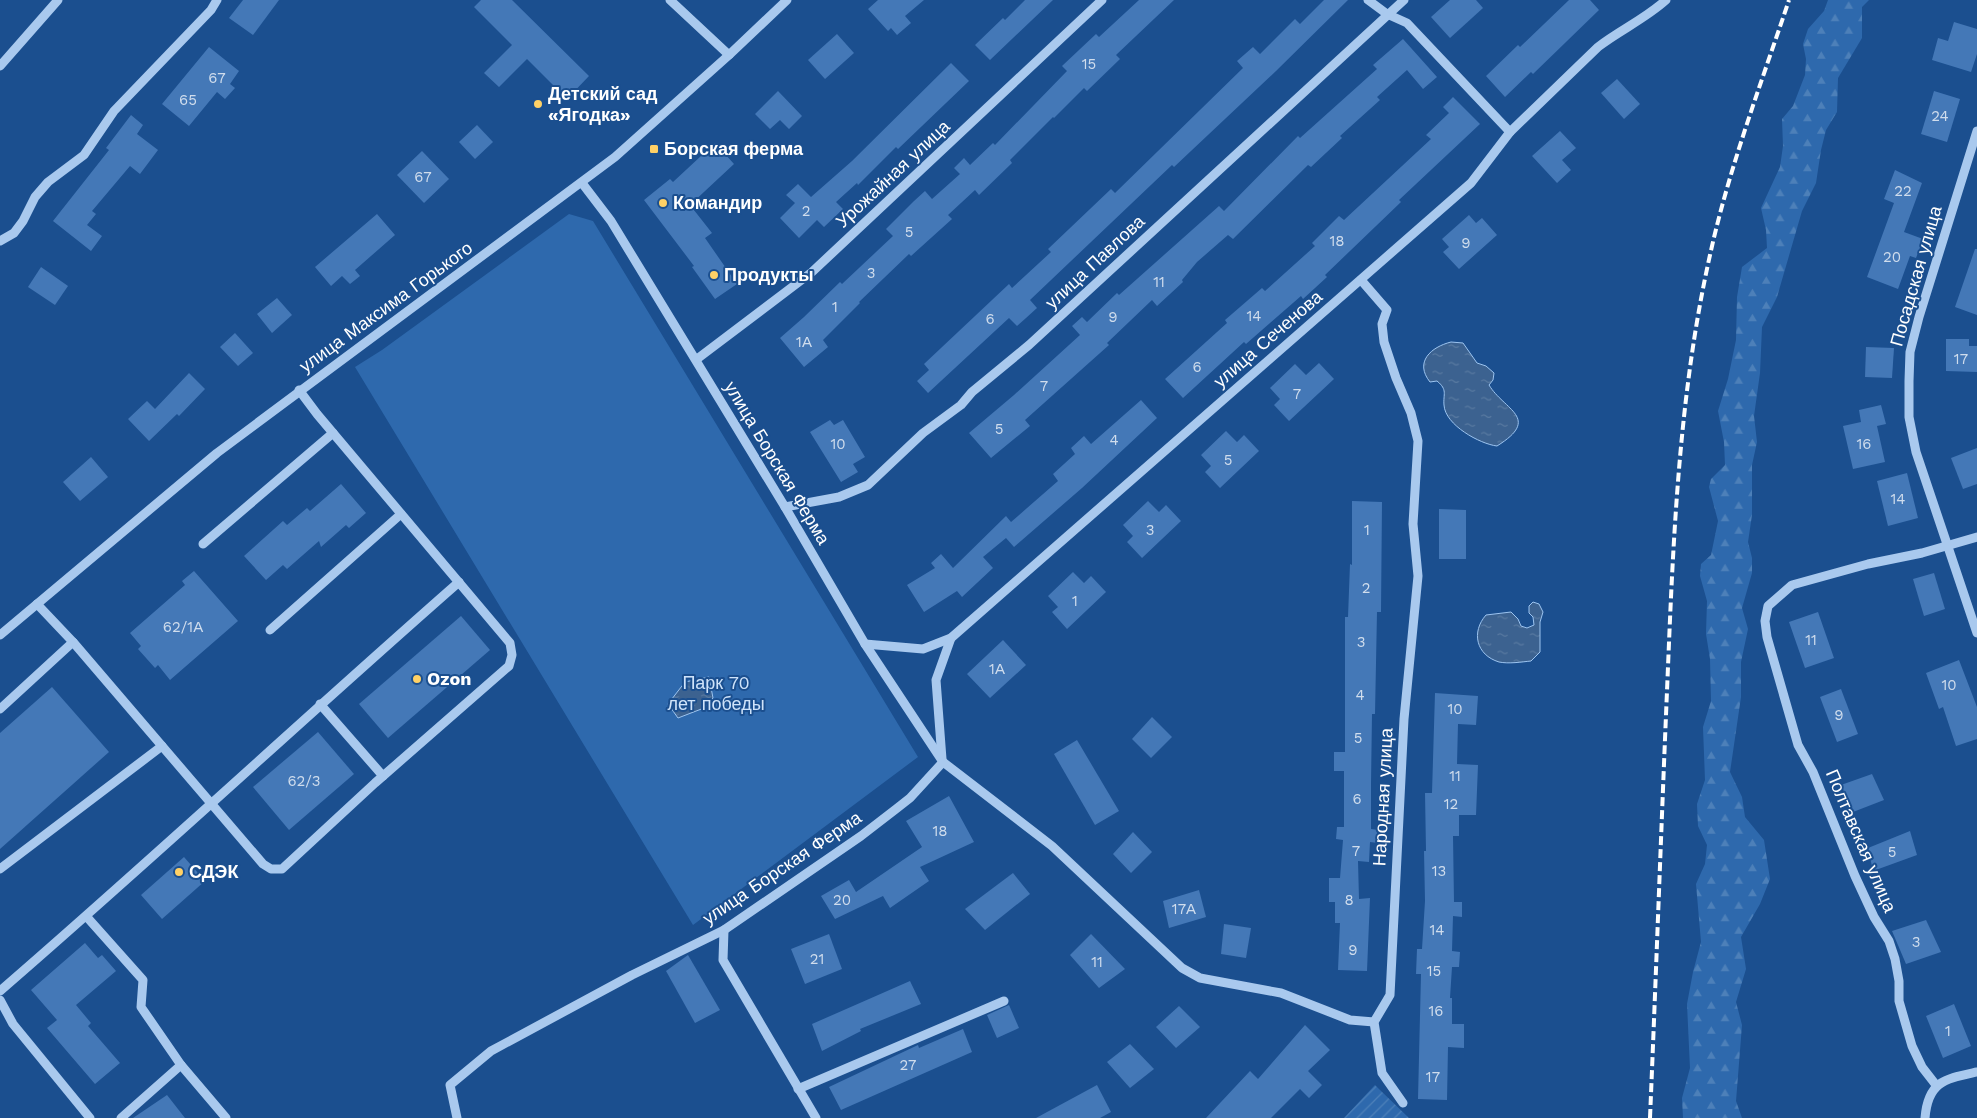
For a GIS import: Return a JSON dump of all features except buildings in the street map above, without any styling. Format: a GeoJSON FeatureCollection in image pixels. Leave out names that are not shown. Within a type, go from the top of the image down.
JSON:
{"type":"FeatureCollection","features":[{"type":"Feature","properties":{"kind":"street"},"geometry":{"type":"LineString","coordinates":[[0,66],[58,0]]}},
{"type":"Feature","properties":{"kind":"street"},"geometry":{"type":"LineString","coordinates":[[0,241],[14,233],[23,221],[35,197],[48,182],[84,154],[114,111],[211,10],[217,0]]}},
{"type":"Feature","properties":{"kind":"street"},"geometry":{"type":"LineString","coordinates":[[670,0],[729,55]]}},
{"type":"Feature","properties":{"kind":"street","name":"улица Максима Горького"},"geometry":{"type":"LineString","coordinates":[[0,635],[217,453],[299,390],[615,157],[729,55],[787,0]]}},
{"type":"Feature","properties":{"kind":"street","name":"Урожайная улица"},"geometry":{"type":"LineString","coordinates":[[696,359],[812,272],[1102,0]]}},
{"type":"Feature","properties":{"kind":"street"},"geometry":{"type":"LineString","coordinates":[[1368,0],[1388,14],[1407,23],[1510,132]]}},
{"type":"Feature","properties":{"kind":"street","name":"улица Павлова"},"geometry":{"type":"LineString","coordinates":[[785,507],[839,497],[868,485],[923,433],[962,405],[972,392],[1029,345],[1404,0]]}},
{"type":"Feature","properties":{"kind":"street","name":"улица Сеченова"},"geometry":{"type":"LineString","coordinates":[[865,644],[923,649],[951,638],[1471,183],[1510,132],[1598,47],[1653,12],[1666,0]]}},
{"type":"Feature","properties":{"kind":"street","name":"Посадская улица"},"geometry":{"type":"LineString","coordinates":[[1977,131],[1922,307],[1910,352],[1909,417],[1916,452],[1977,634]]}},
{"type":"Feature","properties":{"kind":"street","name":"улица Борская Ферма"},"geometry":{"type":"LineString","coordinates":[[582,183],[611,221],[785,507],[865,644],[942,762],[1052,846],[1182,968],[1200,978],[1281,993],[1350,1020],[1374,1022]]}},
{"type":"Feature","properties":{"kind":"street","name":"Народная улица"},"geometry":{"type":"LineString","coordinates":[[1361,280],[1388,310],[1382,324],[1384,342],[1396,378],[1411,413],[1418,441],[1413,524],[1418,576],[1404,719],[1390,995],[1374,1022]]}},
{"type":"Feature","properties":{"kind":"street"},"geometry":{"type":"LineString","coordinates":[[37,604],[74,642],[263,864],[271,870],[282,869],[383,776],[509,666],[512,655],[510,643],[299,390]]}},
{"type":"Feature","properties":{"kind":"street"},"geometry":{"type":"LineString","coordinates":[[202,544],[333,433]]}},
{"type":"Feature","properties":{"kind":"street"},"geometry":{"type":"LineString","coordinates":[[270,630],[401,514]]}},
{"type":"Feature","properties":{"kind":"street"},"geometry":{"type":"LineString","coordinates":[[1948,544],[1977,537]]}},
{"type":"Feature","properties":{"kind":"street","name":"Полтавская улица"},"geometry":{"type":"LineString","coordinates":[[1936,1085],[1922,1067],[1907,1032],[1899,1001],[1899,981],[1895,959],[1889,941],[1874,917],[1855,876],[1813,772],[1798,745],[1767,637],[1765,621],[1768,606],[1792,585],[1868,564],[1922,553],[1948,544]]}},
{"type":"Feature","properties":{"kind":"street"},"geometry":{"type":"LineString","coordinates":[[0,991],[458,582]]}},
{"type":"Feature","properties":{"kind":"street"},"geometry":{"type":"LineString","coordinates":[[942,762],[936,680],[951,638]]}},
{"type":"Feature","properties":{"kind":"street"},"geometry":{"type":"LineString","coordinates":[[0,710],[74,642]]}},
{"type":"Feature","properties":{"kind":"street"},"geometry":{"type":"LineString","coordinates":[[320,704],[383,776]]}},
{"type":"Feature","properties":{"kind":"street"},"geometry":{"type":"LineString","coordinates":[[0,869],[162,746]]}},
{"type":"Feature","properties":{"kind":"street","name":"улица Борская Ферма"},"geometry":{"type":"LineString","coordinates":[[458,1118],[450,1085],[491,1051],[632,975],[724,930],[861,836],[910,798],[942,762]]}},
{"type":"Feature","properties":{"kind":"street"},"geometry":{"type":"LineString","coordinates":[[86,916],[143,980],[142,1007],[181,1065],[226,1118]]}},
{"type":"Feature","properties":{"kind":"street"},"geometry":{"type":"LineString","coordinates":[[724,930],[723,960],[816,1118]]}},
{"type":"Feature","properties":{"kind":"street"},"geometry":{"type":"LineString","coordinates":[[0,1000],[13,1024],[90,1118]]}},
{"type":"Feature","properties":{"kind":"street"},"geometry":{"type":"LineString","coordinates":[[798,1089],[1004,1001]]}},
{"type":"Feature","properties":{"kind":"street"},"geometry":{"type":"LineString","coordinates":[[1374,1022],[1382,1073],[1403,1103]]}},
{"type":"Feature","properties":{"kind":"street"},"geometry":{"type":"LineString","coordinates":[[121,1118],[181,1065]]}},
{"type":"Feature","properties":{"kind":"street"},"geometry":{"type":"LineString","coordinates":[[1925,1118],[1930,1093],[1936,1085],[1977,1072]]}},
{"type":"Feature","properties":{"kind":"green space"},"geometry":{"type":"Polygon","coordinates":[[[1828,0],[1869,0],[1862,7],[1862,38],[1838,78],[1837,112],[1826,130],[1816,183],[1802,211],[1777,297],[1762,327],[1760,373],[1754,416],[1757,442],[1752,465],[1752,515],[1748,542],[1752,558],[1752,573],[1742,608],[1748,629],[1741,662],[1741,697],[1730,772],[1742,797],[1745,817],[1764,840],[1770,879],[1760,904],[1741,937],[1746,969],[1736,1002],[1742,1025],[1736,1101],[1742,1118],[1683,1118],[1682,1098],[1690,1068],[1687,1004],[1701,942],[1696,884],[1705,864],[1707,845],[1698,826],[1697,804],[1705,780],[1703,727],[1711,701],[1710,659],[1706,634],[1707,601],[1700,576],[1701,564],[1711,555],[1718,521],[1709,487],[1711,479],[1725,465],[1724,442],[1718,411],[1728,379],[1736,340],[1737,297],[1742,267],[1767,248],[1766,230],[1761,208],[1780,167],[1783,146],[1782,119],[1793,106],[1805,75],[1806,59],[1803,44],[1808,29],[1824,11],[1828,0]]]}},
{"type":"Feature","properties":{"kind":"green space","name":"Парк 70 лет победы"},"geometry":{"type":"Polygon","coordinates":[[[569,214],[593,221],[918,757],[693,925],[355,367],[382,350],[569,214]]]}},
{"type":"Feature","properties":{"kind":"green space"},"geometry":{"type":"Polygon","coordinates":[[[1375,1085],[1380,1090],[1409,1118],[1344,1118],[1375,1085]]]}},
{"type":"Feature","properties":{"kind":"water"},"geometry":{"type":"Polygon","coordinates":[[[1451,342],[1463,343],[1477,363],[1486,366],[1494,373],[1493,380],[1489,385],[1495,394],[1516,414],[1517,428],[1497,446],[1482,442],[1450,420],[1444,405],[1443,387],[1437,381],[1430,382],[1425,375],[1424,362],[1427,356],[1437,348],[1451,342]]]}},
{"type":"Feature","properties":{"kind":"water"},"geometry":{"type":"Polygon","coordinates":[[[1533,602],[1539,604],[1543,612],[1540,622],[1540,652],[1531,661],[1511,663],[1491,659],[1481,649],[1477,635],[1481,622],[1486,615],[1511,612],[1518,619],[1521,626],[1527,628],[1534,625],[1533,617],[1529,613],[1529,606],[1533,602]]]}},
{"type":"Feature","properties":{"kind":"water"},"geometry":{"type":"Polygon","coordinates":[[[709,677],[713,698],[704,708],[678,718],[668,704],[685,682],[709,677]]]}},
{"type":"Feature","properties":{"kind":"railway"},"geometry":{"type":"LineString","coordinates":[[1650,1118],[1672,582],[1684,418],[1699,309],[1726,190],[1789,0]]}},
{"type":"Feature","properties":{"kind":"place","name":"Детский сад «Ягодка»"},"geometry":{"type":"Point","coordinates":[538,104]}},
{"type":"Feature","properties":{"kind":"place","name":"Борская ферма"},"geometry":{"type":"Point","coordinates":[654,149]}},
{"type":"Feature","properties":{"kind":"place","name":"Командир"},"geometry":{"type":"Point","coordinates":[663,203]}},
{"type":"Feature","properties":{"kind":"place","name":"Продукты"},"geometry":{"type":"Point","coordinates":[714,275]}},
{"type":"Feature","properties":{"kind":"place","name":"Ozon"},"geometry":{"type":"Point","coordinates":[417,679]}},
{"type":"Feature","properties":{"kind":"place","name":"СДЭК"},"geometry":{"type":"Point","coordinates":[179,872]}}]}
